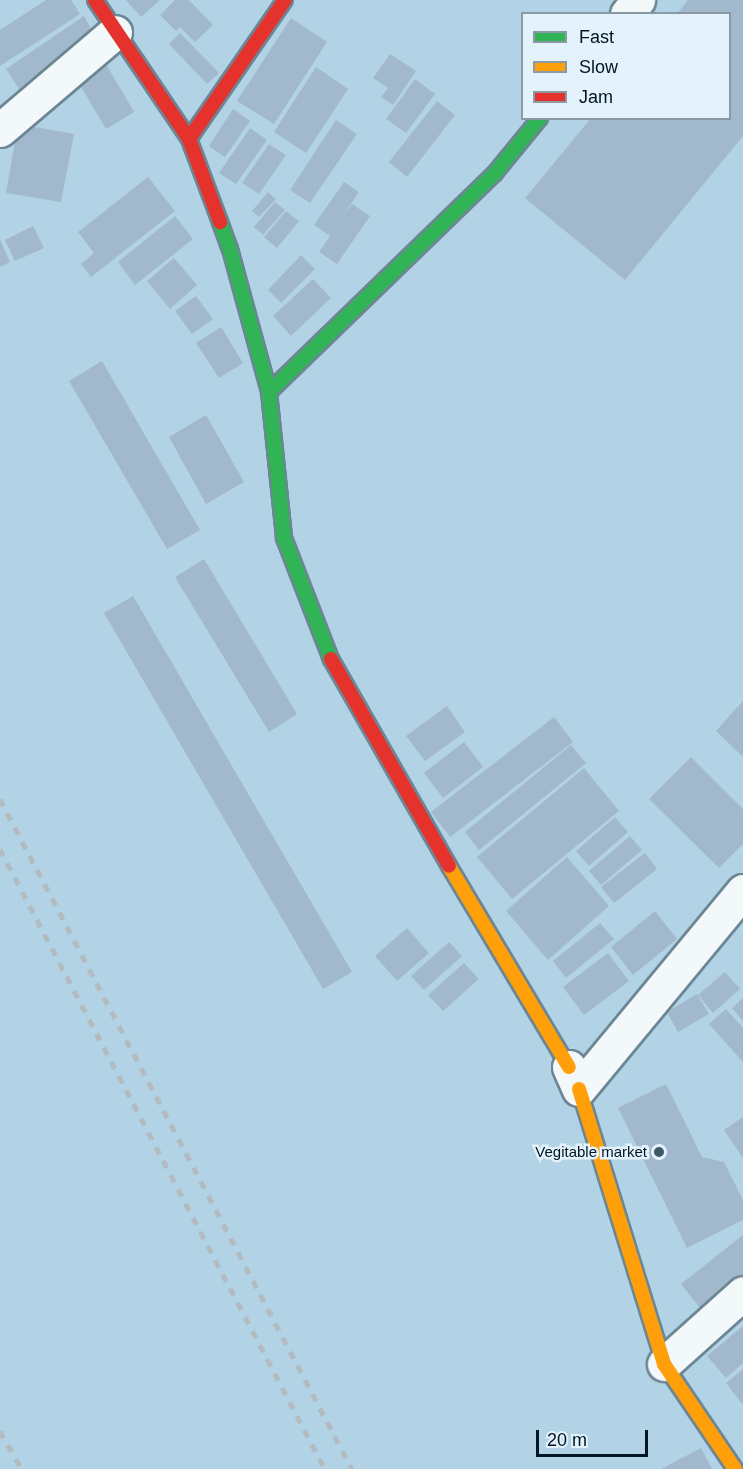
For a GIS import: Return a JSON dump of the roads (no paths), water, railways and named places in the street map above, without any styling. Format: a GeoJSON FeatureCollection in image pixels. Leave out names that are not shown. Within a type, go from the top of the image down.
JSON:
{"type":"FeatureCollection","features":[{"type":"Feature","properties":{"kind":"street"},"geometry":{"type":"LineString","coordinates":[[95,0],[189,139],[230,249],[269,392],[284,538],[331,660],[574,1078],[664,1364],[735,1469]]}},
{"type":"Feature","properties":{"kind":"street"},"geometry":{"type":"LineString","coordinates":[[189,139],[285,0]]}},
{"type":"Feature","properties":{"kind":"street"},"geometry":{"type":"LineString","coordinates":[[629,12],[638,0]]}},
{"type":"Feature","properties":{"kind":"street"},"geometry":{"type":"LineString","coordinates":[[0,130],[115,32]]}},
{"type":"Feature","properties":{"kind":"street"},"geometry":{"type":"LineString","coordinates":[[269,392],[495,173],[538,120]]}},
{"type":"Feature","properties":{"kind":"street"},"geometry":{"type":"LineString","coordinates":[[574,1078],[743,891]]}},
{"type":"Feature","properties":{"kind":"street"},"geometry":{"type":"LineString","coordinates":[[664,1364],[743,1293]]}},
{"type":"Feature","properties":{"kind":"railway"},"geometry":{"type":"LineString","coordinates":[[0,799],[352,1469]]}},
{"type":"Feature","properties":{"kind":"railway"},"geometry":{"type":"LineString","coordinates":[[0,849],[325,1469]]}},
{"type":"Feature","properties":{"kind":"railway"},"geometry":{"type":"LineString","coordinates":[[0,1431],[22,1469]]}},
{"type":"Feature","properties":{"kind":"place","name":"Vegitable market"},"geometry":{"type":"Point","coordinates":[659,1152]}}]}
